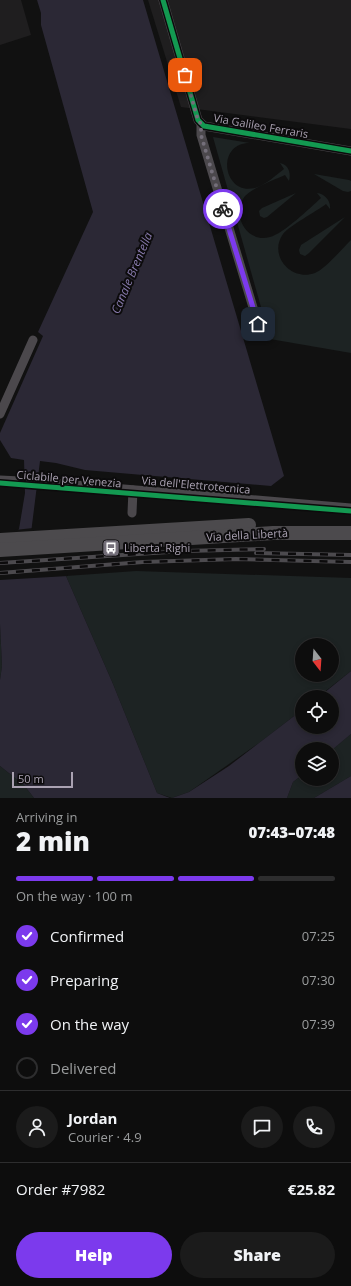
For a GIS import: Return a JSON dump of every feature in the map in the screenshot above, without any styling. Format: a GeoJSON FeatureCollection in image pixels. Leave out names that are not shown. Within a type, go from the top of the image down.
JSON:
{"type":"FeatureCollection","features":[{"type":"Feature","properties":{"kind":"highway","name":"Via della Libertà"},"geometry":{"type":"LineString","coordinates":[[0,550],[79,540],[281,523],[351,524]]}},
{"type":"Feature","properties":{"kind":"highway","name":"Via della Libertà"},"geometry":{"type":"LineString","coordinates":[[0,540],[79,540],[273,533],[351,533]]}},
{"type":"Feature","properties":{"kind":"street","name":"Via Galileo Ferraris"},"geometry":{"type":"LineString","coordinates":[[163,0],[198,120],[201,124],[204,126],[351,152]]}},
{"type":"Feature","properties":{"kind":"street"},"geometry":{"type":"LineString","coordinates":[[201,124],[201,135],[258,324]]}},
{"type":"Feature","properties":{"kind":"street"},"geometry":{"type":"LineString","coordinates":[[0,414],[33,340]]}},
{"type":"Feature","properties":{"kind":"street","name":"Via dell'Elettrotecnica"},"geometry":{"type":"LineString","coordinates":[[5,480],[351,508]]}},
{"type":"Feature","properties":{"kind":"street"},"geometry":{"type":"LineString","coordinates":[[132,512],[133,490]]}},
{"type":"Feature","properties":{"kind":"shaded area"},"geometry":{"type":"Polygon","coordinates":[[[0,0],[21,0],[31,35],[0,45],[0,0]]]}},
{"type":"Feature","properties":{"kind":"shaded area"},"geometry":{"type":"Polygon","coordinates":[[[148,0],[351,0],[351,129],[181,107],[148,0]]]}},
{"type":"Feature","properties":{"kind":"shaded area"},"geometry":{"type":"Polygon","coordinates":[[[213,137],[250,143],[239,145],[232,151],[228,159],[227,168],[230,177],[236,184],[244,188],[259,187],[245,196],[239,211],[243,226],[254,236],[262,238],[270,237],[282,231],[321,198],[317,193],[327,198],[330,209],[326,204],[286,231],[279,242],[278,250],[284,265],[298,274],[306,275],[319,271],[351,240],[351,353],[270,339],[213,137]]]}},
{"type":"Feature","properties":{"kind":"shaded area"},"geometry":{"type":"Polygon","coordinates":[[[280,163],[287,167],[290,175],[289,181],[285,175],[263,185],[284,169],[280,163]]]}},
{"type":"Feature","properties":{"kind":"shaded area"},"geometry":{"type":"Polygon","coordinates":[[[314,174],[349,180],[351,181],[351,191],[343,191],[314,174]]]}},
{"type":"Feature","properties":{"kind":"shaded area"},"geometry":{"type":"Polygon","coordinates":[[[296,193],[267,217],[264,218],[260,216],[259,211],[262,208],[296,193]]]}},
{"type":"Feature","properties":{"kind":"shaded area"},"geometry":{"type":"Polygon","coordinates":[[[345,217],[309,253],[305,256],[300,254],[299,250],[301,245],[345,217]]]}},
{"type":"Feature","properties":{"kind":"shaded area"},"geometry":{"type":"Polygon","coordinates":[[[136,571],[351,578],[351,671],[339,680],[339,638],[295,638],[295,682],[337,682],[327,690],[295,690],[295,715],[259,743],[189,792],[172,798],[157,793],[113,684],[66,576],[136,571]]]}},
{"type":"Feature","properties":{"kind":"shaded area"},"geometry":{"type":"Polygon","coordinates":[[[0,624],[2,666],[0,680],[0,624]]]}},
{"type":"Feature","properties":{"kind":"shaded area"},"geometry":{"type":"Polygon","coordinates":[[[351,734],[351,776],[339,783],[339,744],[351,734]]]}},
{"type":"Feature","properties":{"kind":"shaded area"},"geometry":{"type":"Polygon","coordinates":[[[0,766],[24,785],[34,798],[0,798],[0,766]]]}},
{"type":"Feature","properties":{"kind":"shaded area"},"geometry":{"type":"Polygon","coordinates":[[[295,780],[295,786],[334,786],[314,798],[287,798],[295,780]]]}},
{"type":"Feature","properties":{"kind":"water","name":"Canale Brentella"},"geometry":{"type":"Polygon","coordinates":[[[37,0],[143,0],[284,476],[271,486],[85,470],[40,461],[31,533],[66,576],[113,684],[157,793],[170,798],[34,798],[24,785],[0,766],[0,680],[2,666],[0,624],[0,553],[19,529],[25,493],[24,460],[11,458],[0,440],[0,433],[43,336],[38,332],[93,212],[41,25],[41,13],[37,0]]]}},
{"type":"Feature","properties":{"kind":"water"},"geometry":{"type":"Polygon","coordinates":[[[351,671],[351,734],[339,744],[339,742],[295,742],[295,780],[287,798],[172,798],[189,792],[229,766],[295,715],[295,734],[339,734],[339,690],[328,690],[351,671]]]}},
{"type":"Feature","properties":{"kind":"water"},"geometry":{"type":"Polygon","coordinates":[[[351,776],[351,798],[314,798],[334,786],[339,786],[339,783],[351,776]]]}},
{"type":"Feature","properties":{"kind":"pier"},"geometry":{"type":"Polygon","coordinates":[[[22,475],[40,477],[38,490],[22,488],[22,475]]]}},
{"type":"Feature","properties":{"kind":"pier"},"geometry":{"type":"Polygon","coordinates":[[[33,528],[33,533],[54,549],[59,555],[68,576],[0,580],[0,550],[15,530],[33,528]]]}},
{"type":"Feature","properties":{"kind":"railway"},"geometry":{"type":"LineString","coordinates":[[0,563],[184,551],[264,549]]}},
{"type":"Feature","properties":{"kind":"railway"},"geometry":{"type":"LineString","coordinates":[[256,553],[351,555]]}},
{"type":"Feature","properties":{"kind":"railway"},"geometry":{"type":"LineString","coordinates":[[0,573],[143,562],[236,559],[351,562]]}},
{"type":"Feature","properties":{"kind":"cycle path"},"geometry":{"type":"LineString","coordinates":[[163,0],[198,120],[204,126],[351,151]]}},
{"type":"Feature","properties":{"kind":"cycle path","name":"Ciclabile per Venezia"},"geometry":{"type":"LineString","coordinates":[[0,483],[351,511]]}},
{"type":"Feature","properties":{"kind":"way so far"},"geometry":{"type":"LineString","coordinates":[[185,75],[198,120],[201,124],[201,135],[223,209]]}},
{"type":"Feature","properties":{"kind":"place","name":"Liberta' Righi"},"geometry":{"type":"Point","coordinates":[111,548]}},
{"type":"Feature","properties":{"kind":"route"},"geometry":{"type":"LineString","coordinates":[[223,209],[258,324]]}}]}
